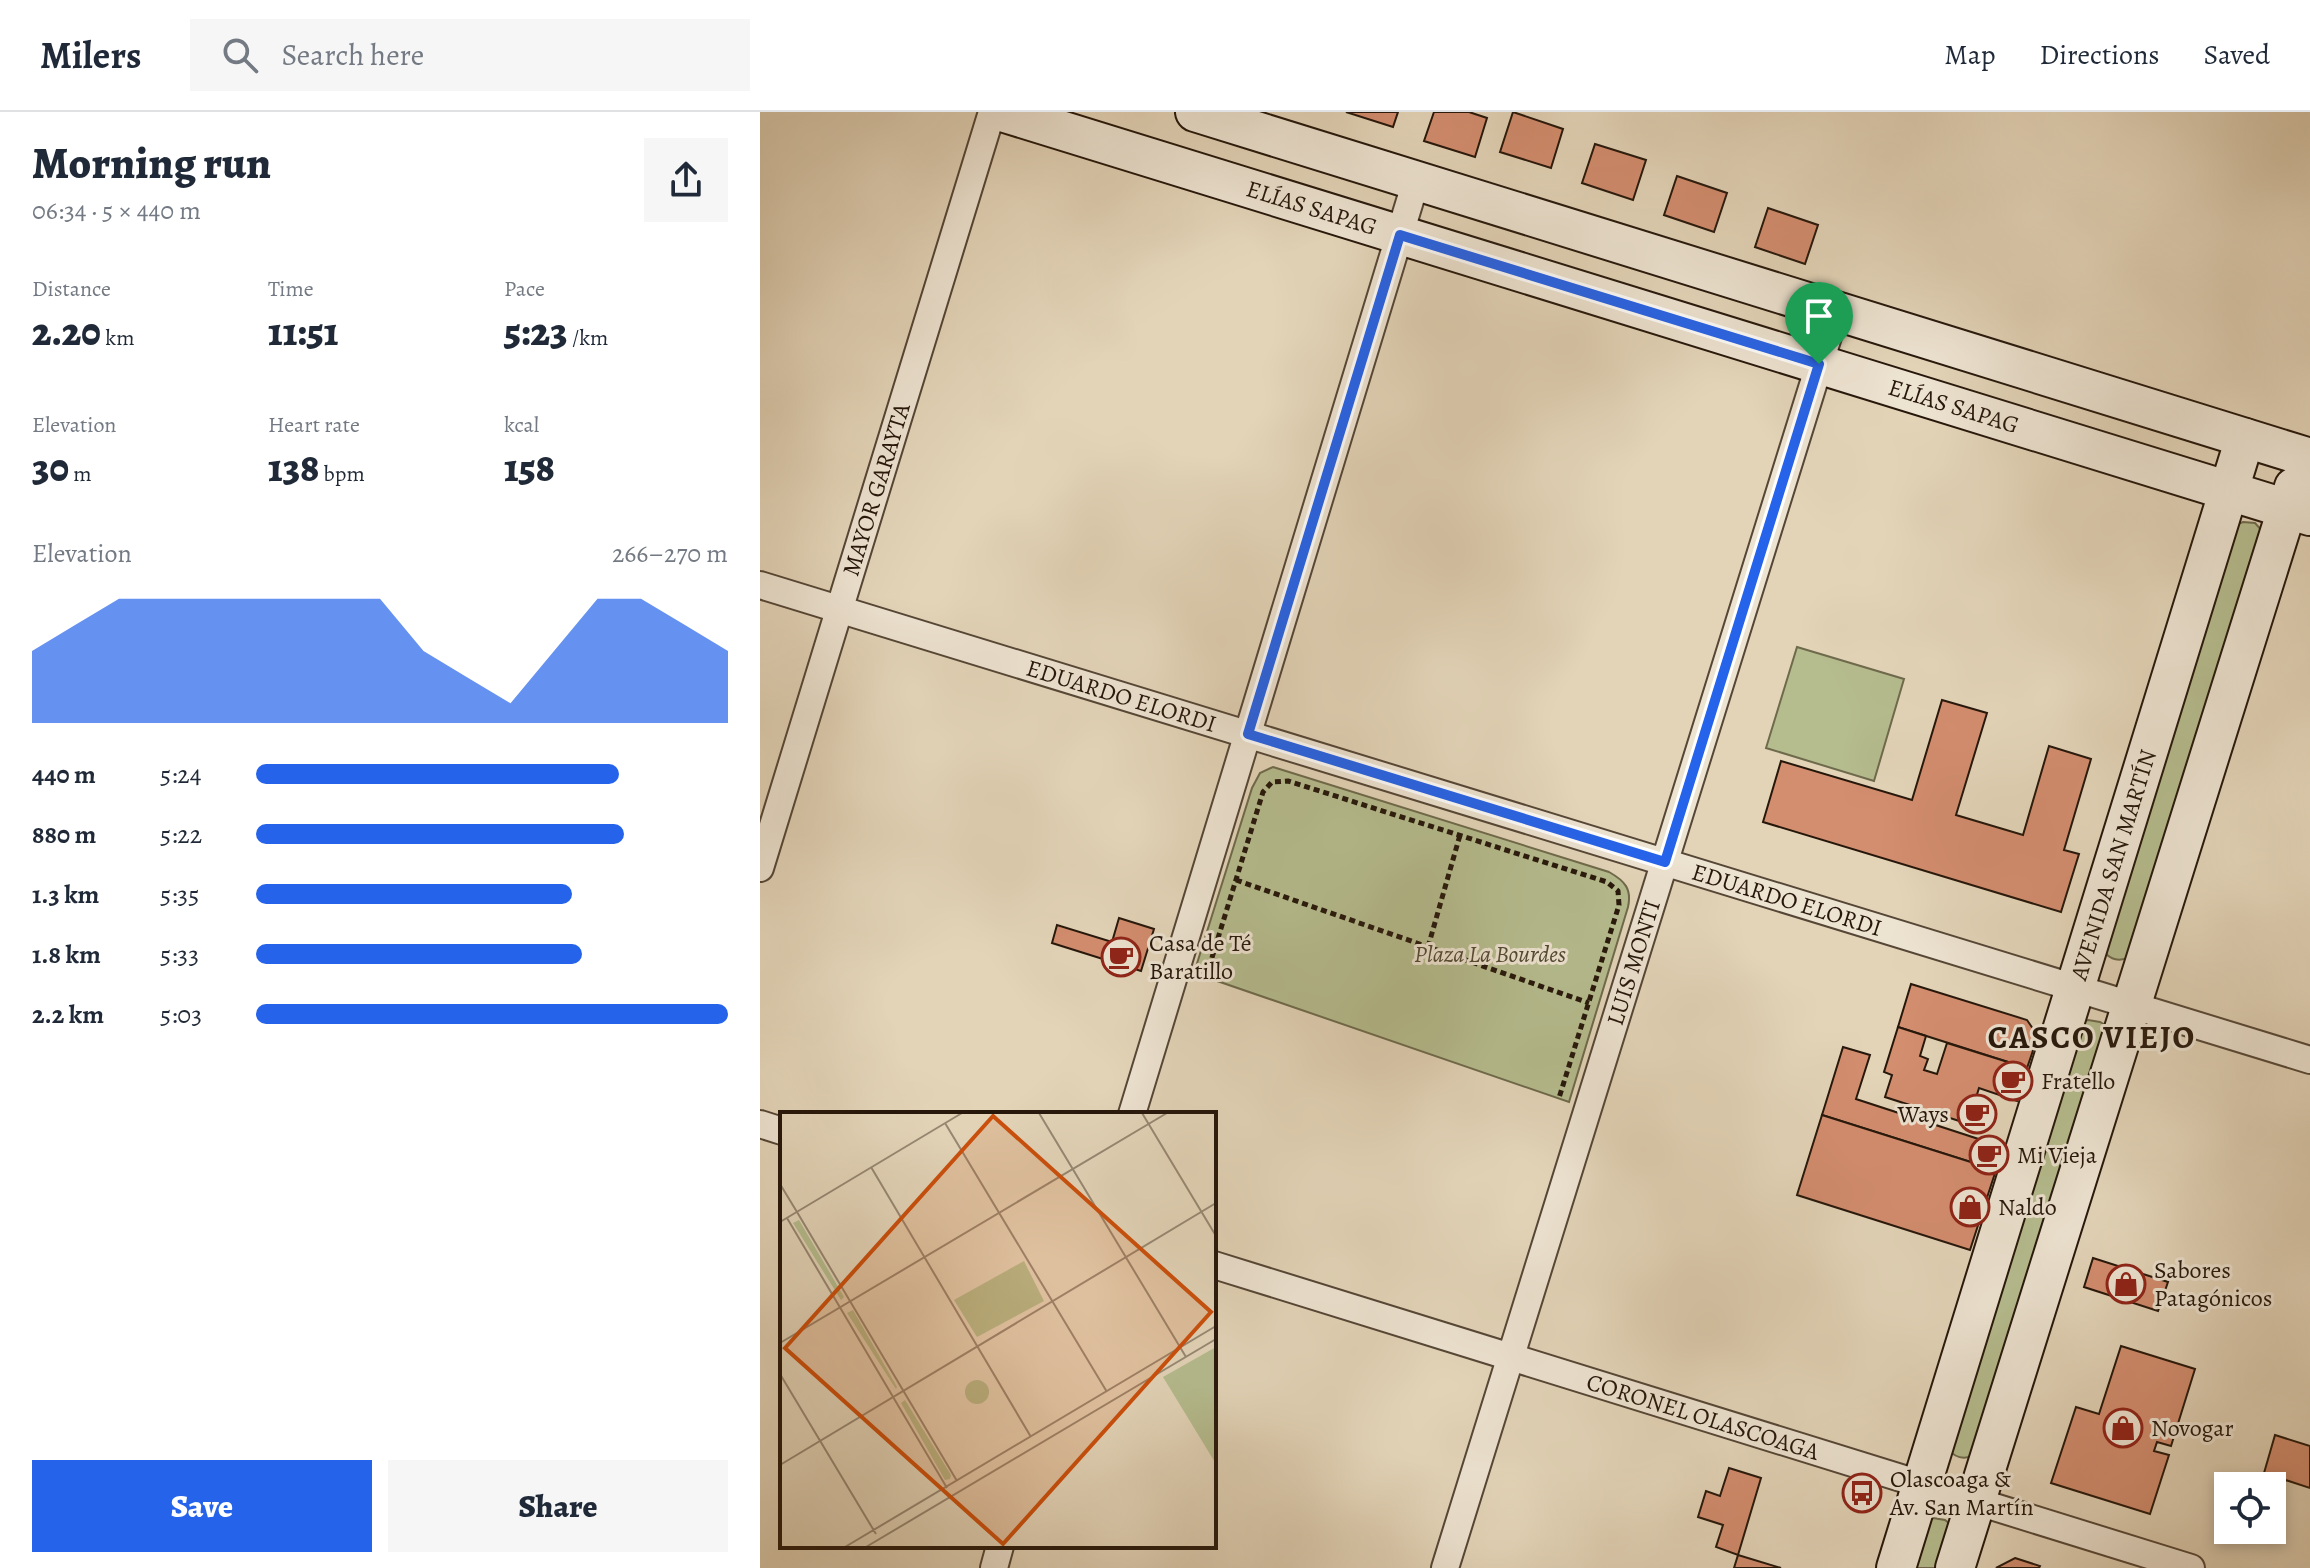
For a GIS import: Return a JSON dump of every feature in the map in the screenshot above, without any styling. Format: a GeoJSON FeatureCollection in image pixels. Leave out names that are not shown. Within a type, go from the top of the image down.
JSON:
{"type":"FeatureCollection","features":[{"type":"Feature","properties":{"kind":"street","name":"MAYOR GARAYTA"},"geometry":{"type":"LineString","coordinates":[[760,868],[992,112]]}},
{"type":"Feature","properties":{"kind":"street","name":"ELÍAS SAPAG"},"geometry":{"type":"LineString","coordinates":[[1002,112],[2299,512]]}},
{"type":"Feature","properties":{"kind":"street"},"geometry":{"type":"LineString","coordinates":[[1195,112],[2307,457],[2299,512],[2132,1005],[1955,1568]]}},
{"type":"Feature","properties":{"kind":"street"},"geometry":{"type":"LineString","coordinates":[[1133,1112],[1416,181]]}},
{"type":"Feature","properties":{"kind":"street","name":"LUIS MONTI"},"geometry":{"type":"LineString","coordinates":[[1445,1568],[1836,311]]}},
{"type":"Feature","properties":{"kind":"street","name":"AVENIDA SAN MARTÍN"},"geometry":{"type":"LineString","coordinates":[[1896,1568],[2245,438]]}},
{"type":"Feature","properties":{"kind":"street","name":"EDUARDO ELORDI"},"geometry":{"type":"LineString","coordinates":[[760,585],[2310,1060]]}},
{"type":"Feature","properties":{"kind":"street"},"geometry":{"type":"LineString","coordinates":[[760,1124],[780,1130]]}},
{"type":"Feature","properties":{"kind":"street","name":"CORONEL OLASCOAGA"},"geometry":{"type":"LineString","coordinates":[[1216,1266],[2191,1568]]}},
{"type":"Feature","properties":{"kind":"street"},"geometry":{"type":"LineString","coordinates":[[994,1568],[999,1548]]}},
{"type":"Feature","properties":{"kind":"path"},"geometry":{"type":"LineString","coordinates":[[1206,977],[1263,792],[1272,782],[1288,781],[1607,882],[1618,891],[1619,905],[1559,1098]]}},
{"type":"Feature","properties":{"kind":"path"},"geometry":{"type":"LineString","coordinates":[[1428,947],[1460,835]]}},
{"type":"Feature","properties":{"kind":"path"},"geometry":{"type":"LineString","coordinates":[[1236,880],[1589,1003]]}},
{"type":"Feature","properties":{"kind":"green space"},"geometry":{"type":"Polygon","coordinates":[[[2255,523],[2264,533],[2130,957],[2115,959],[2103,951],[2238,524],[2255,523]]]}},
{"type":"Feature","properties":{"kind":"green space"},"geometry":{"type":"Polygon","coordinates":[[[1797,647],[1904,679],[1874,781],[1766,748],[1797,647]]]}},
{"type":"Feature","properties":{"kind":"green space","name":"Plaza La Bourdes"},"geometry":{"type":"Polygon","coordinates":[[[1273,767],[1609,872],[1623,882],[1629,895],[1628,907],[1569,1102],[1194,973],[1252,788],[1260,773],[1273,767]]]}},
{"type":"Feature","properties":{"kind":"green space"},"geometry":{"type":"Polygon","coordinates":[[[2088,1020],[2105,1025],[1975,1455],[1960,1457],[1948,1449],[2082,1022],[2088,1020]]]}},
{"type":"Feature","properties":{"kind":"green space"},"geometry":{"type":"Polygon","coordinates":[[[1933,1518],[1950,1524],[1946,1568],[1907,1568],[1927,1521],[1933,1518]]]}},
{"type":"Feature","properties":{"kind":"building"},"geometry":{"type":"Polygon","coordinates":[[[1346,112],[1398,112],[1393,127],[1346,112]]]}},
{"type":"Feature","properties":{"kind":"building"},"geometry":{"type":"Polygon","coordinates":[[[1434,112],[1469,112],[1487,118],[1475,157],[1424,141],[1434,112]]]}},
{"type":"Feature","properties":{"kind":"building"},"geometry":{"type":"Polygon","coordinates":[[[1513,112],[1563,129],[1551,168],[1500,152],[1513,112]]]}},
{"type":"Feature","properties":{"kind":"building"},"geometry":{"type":"Polygon","coordinates":[[[1595,144],[1646,160],[1633,200],[1582,183],[1595,144]]]}},
{"type":"Feature","properties":{"kind":"building"},"geometry":{"type":"Polygon","coordinates":[[[1677,176],[1727,193],[1714,232],[1664,215],[1677,176]]]}},
{"type":"Feature","properties":{"kind":"building"},"geometry":{"type":"Polygon","coordinates":[[[1768,208],[1818,225],[1805,264],[1755,247],[1768,208]]]}},
{"type":"Feature","properties":{"kind":"building"},"geometry":{"type":"Polygon","coordinates":[[[1942,700],[1987,713],[1956,815],[2023,835],[2049,746],[2091,759],[2064,850],[2079,854],[2061,912],[1763,822],[1781,761],[1912,800],[1942,700]]]}},
{"type":"Feature","properties":{"kind":"building","name":"Casa de Té Baratillo"},"geometry":{"type":"Polygon","coordinates":[[[1119,918],[1154,929],[1141,971],[1052,943],[1057,925],[1112,942],[1119,918]]]}},
{"type":"Feature","properties":{"kind":"building"},"geometry":{"type":"Polygon","coordinates":[[[1911,984],[2027,1020],[2038,1036],[2027,1068],[1898,1027],[1911,984]]]}},
{"type":"Feature","properties":{"kind":"building"},"geometry":{"type":"Polygon","coordinates":[[[1898,1027],[1926,1036],[1920,1056],[1928,1059],[1924,1070],[1937,1074],[1947,1043],[2027,1068],[2017,1101],[1979,1088],[1975,1101],[1992,1107],[1984,1129],[1885,1097],[1892,1075],[1884,1072],[1898,1027]]]}},
{"type":"Feature","properties":{"kind":"building"},"geometry":{"type":"Polygon","coordinates":[[[1843,1047],[1870,1055],[1856,1099],[2003,1147],[1996,1170],[1822,1115],[1843,1047]]]}},
{"type":"Feature","properties":{"kind":"building"},"geometry":{"type":"Polygon","coordinates":[[[1822,1115],[1996,1170],[1970,1250],[1797,1195],[1822,1115]]]}},
{"type":"Feature","properties":{"kind":"building","name":"Sabores Patagónicos"},"geometry":{"type":"Polygon","coordinates":[[[2093,1258],[2168,1282],[2158,1311],[2084,1287],[2093,1258]]]}},
{"type":"Feature","properties":{"kind":"building","name":"Novogar"},"geometry":{"type":"Polygon","coordinates":[[[2121,1346],[2195,1369],[2171,1446],[2157,1442],[2154,1451],[2169,1455],[2150,1514],[2051,1483],[2076,1407],[2099,1414],[2121,1346]]]}},
{"type":"Feature","properties":{"kind":"building"},"geometry":{"type":"Polygon","coordinates":[[[2275,1435],[2310,1446],[2310,1488],[2286,1480],[2286,1472],[2264,1472],[2275,1435]]]}},
{"type":"Feature","properties":{"kind":"building"},"geometry":{"type":"Polygon","coordinates":[[[1729,1468],[1761,1478],[1738,1555],[1716,1547],[1723,1525],[1698,1517],[1706,1491],[1720,1496],[1729,1468]]]}},
{"type":"Feature","properties":{"kind":"building"},"geometry":{"type":"Polygon","coordinates":[[[1738,1555],[1781,1568],[1734,1568],[1738,1555]]]}},
{"type":"Feature","properties":{"kind":"building"},"geometry":{"type":"Polygon","coordinates":[[[2015,1558],[2040,1566],[1996,1568],[2015,1558]]]}},
{"type":"Feature","properties":{"kind":"place","name":"Casa de Té Baratillo"},"geometry":{"type":"Point","coordinates":[1121,957]}},
{"type":"Feature","properties":{"kind":"place","name":"Fratello"},"geometry":{"type":"Point","coordinates":[2013,1081]}},
{"type":"Feature","properties":{"kind":"place","name":"Ways"},"geometry":{"type":"Point","coordinates":[1977,1114]}},
{"type":"Feature","properties":{"kind":"place","name":"Mi Vieja"},"geometry":{"type":"Point","coordinates":[1989,1155]}},
{"type":"Feature","properties":{"kind":"place","name":"Naldo"},"geometry":{"type":"Point","coordinates":[1970,1207]}},
{"type":"Feature","properties":{"kind":"place","name":"Sabores Patagónicos"},"geometry":{"type":"Point","coordinates":[2126,1284]}},
{"type":"Feature","properties":{"kind":"place","name":"Novogar"},"geometry":{"type":"Point","coordinates":[2123,1428]}},
{"type":"Feature","properties":{"kind":"place","name":"Olascoaga & Av. San Martín"},"geometry":{"type":"Point","coordinates":[1862,1493]}},
{"type":"Feature","properties":{"kind":"district","name":"CASCO VIEJO"},"geometry":{"type":"Point","coordinates":[2092,1037]}},
{"type":"Feature","properties":{"kind":"route"},"geometry":{"type":"LineString","coordinates":[[1400,235],[1819,364],[1665,862],[1248,734],[1400,235]]}}]}
